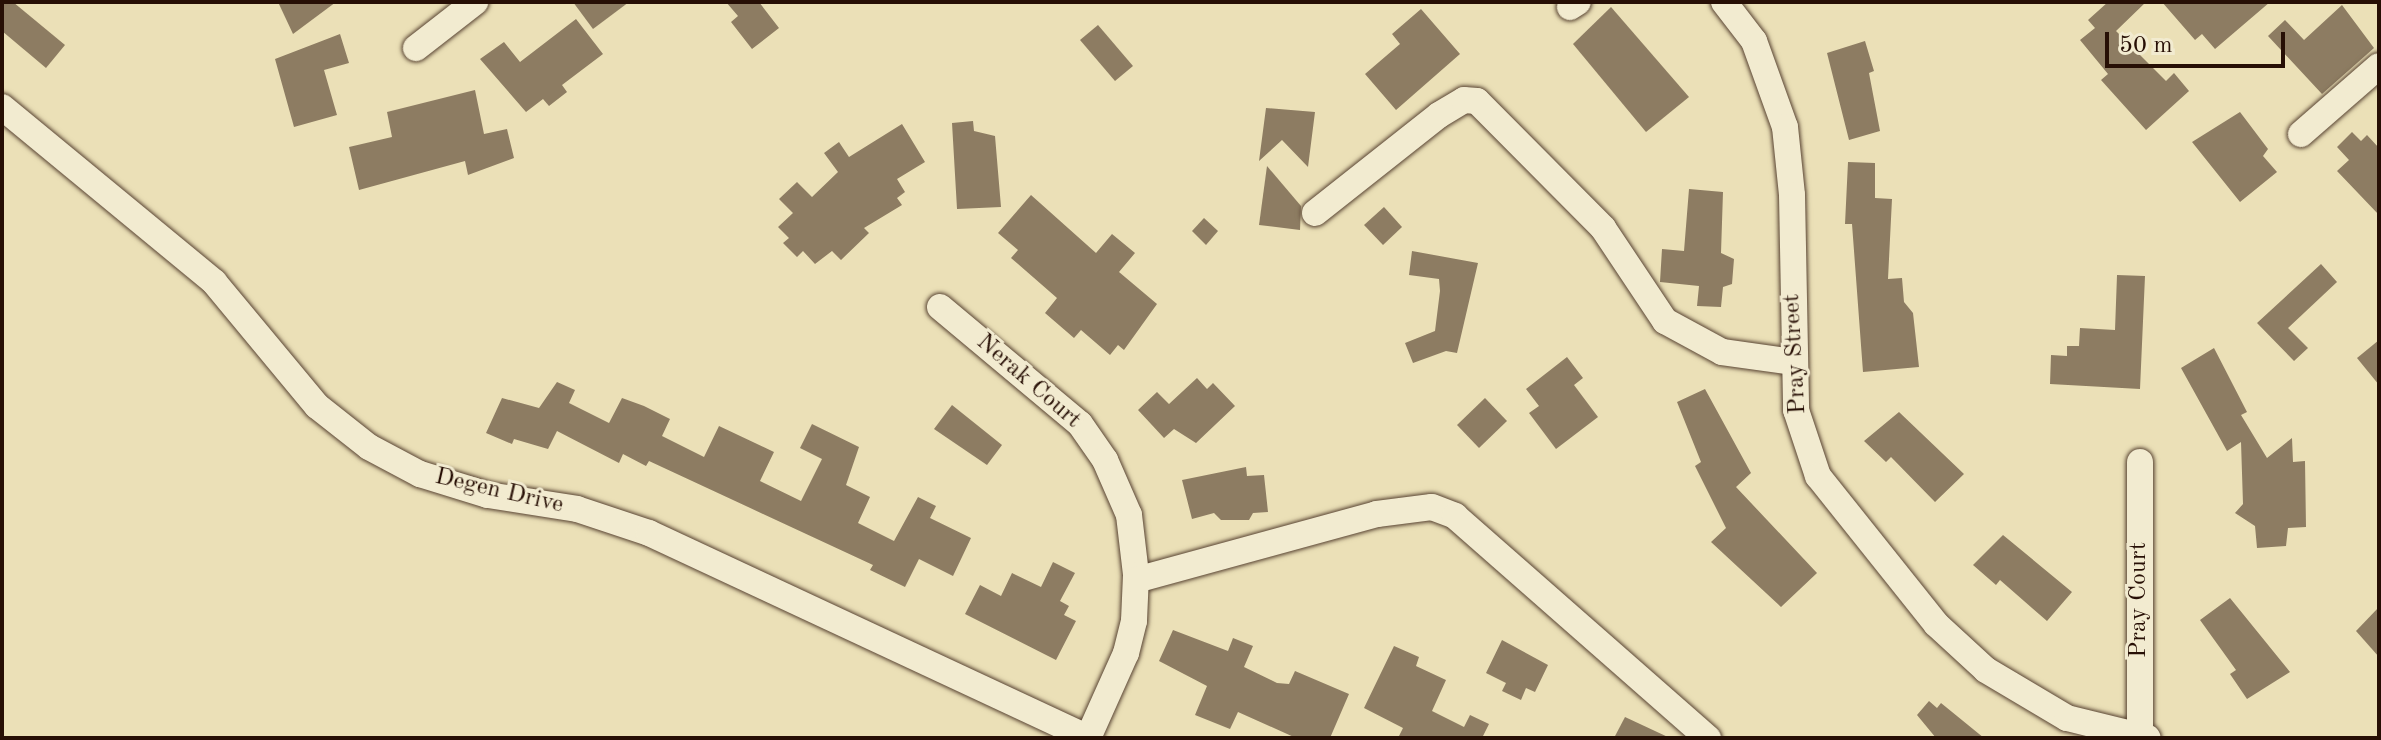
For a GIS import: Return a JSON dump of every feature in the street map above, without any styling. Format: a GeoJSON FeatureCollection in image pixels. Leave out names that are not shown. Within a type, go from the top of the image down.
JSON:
{"type":"FeatureCollection","features":[{"type":"Feature","properties":{"kind":"street"},"geometry":{"type":"LineString","coordinates":[[416,48],[475,2]]}},
{"type":"Feature","properties":{"kind":"street","name":"Pray Street"},"geometry":{"type":"LineString","coordinates":[[1724,2],[1754,41],[1785,127],[1792,195],[1796,410],[1818,476],[1936,624],[1986,670],[2038,705],[2091,727],[2148,738]]}},
{"type":"Feature","properties":{"kind":"street"},"geometry":{"type":"LineString","coordinates":[[2301,134],[2379,66]]}},
{"type":"Feature","properties":{"kind":"street"},"geometry":{"type":"LineString","coordinates":[[1315,213],[1439,115],[1464,100],[1477,101],[1603,228],[1665,321],[1722,352],[1794,362]]}},
{"type":"Feature","properties":{"kind":"street","name":"Degen Drive"},"geometry":{"type":"LineString","coordinates":[[2,107],[214,282],[317,406],[369,447],[420,474],[488,495],[577,509],[649,533],[1088,738]]}},
{"type":"Feature","properties":{"kind":"street","name":"Nerak Court"},"geometry":{"type":"LineString","coordinates":[[940,307],[1080,424],[1105,460],[1129,515],[1136,580],[1126,653],[1088,738]]}},
{"type":"Feature","properties":{"kind":"street","name":"Pray Court"},"geometry":{"type":"LineString","coordinates":[[2140,462],[2140,737]]}},
{"type":"Feature","properties":{"kind":"street"},"geometry":{"type":"LineString","coordinates":[[1136,580],[1377,514],[1432,507],[1455,516],[1708,738]]}},
{"type":"Feature","properties":{"kind":"building"},"geometry":{"type":"Polygon","coordinates":[[[2,2],[13,2],[65,45],[46,68],[2,31],[2,2]]]}},
{"type":"Feature","properties":{"kind":"building"},"geometry":{"type":"Polygon","coordinates":[[[278,2],[336,2],[293,34],[278,2]]]}},
{"type":"Feature","properties":{"kind":"building"},"geometry":{"type":"Polygon","coordinates":[[[573,2],[629,2],[593,29],[573,2]]]}},
{"type":"Feature","properties":{"kind":"building"},"geometry":{"type":"Polygon","coordinates":[[[726,2],[759,2],[779,28],[752,49],[731,22],[738,16],[726,2]]]}},
{"type":"Feature","properties":{"kind":"building"},"geometry":{"type":"Polygon","coordinates":[[[2108,2],[2146,2],[2116,31],[2166,81],[2174,73],[2189,91],[2146,130],[2101,80],[2108,74],[2080,40],[2095,28],[2088,20],[2108,2]]]}},
{"type":"Feature","properties":{"kind":"building"},"geometry":{"type":"Polygon","coordinates":[[[2162,2],[2270,2],[2215,49],[2202,34],[2195,40],[2162,2]]]}},
{"type":"Feature","properties":{"kind":"building"},"geometry":{"type":"Polygon","coordinates":[[[2342,5],[2374,48],[2322,94],[2268,36],[2285,20],[2304,40],[2342,5]]]}},
{"type":"Feature","properties":{"kind":"building"},"geometry":{"type":"Polygon","coordinates":[[[1611,7],[1689,97],[1646,132],[1573,44],[1611,7]]]}},
{"type":"Feature","properties":{"kind":"building"},"geometry":{"type":"Polygon","coordinates":[[[1421,9],[1460,54],[1396,110],[1365,74],[1400,44],[1392,34],[1421,9]]]}},
{"type":"Feature","properties":{"kind":"building"},"geometry":{"type":"Polygon","coordinates":[[[576,19],[603,54],[562,85],[567,92],[549,106],[543,99],[526,112],[480,59],[504,42],[520,62],[576,19]]]}},
{"type":"Feature","properties":{"kind":"building"},"geometry":{"type":"Polygon","coordinates":[[[1098,25],[1133,66],[1115,81],[1080,40],[1098,25]]]}},
{"type":"Feature","properties":{"kind":"building"},"geometry":{"type":"Polygon","coordinates":[[[340,34],[349,63],[324,70],[337,115],[294,127],[275,59],[340,34]]]}},
{"type":"Feature","properties":{"kind":"building"},"geometry":{"type":"Polygon","coordinates":[[[1865,41],[1874,71],[1869,73],[1880,131],[1849,140],[1827,53],[1865,41]]]}},
{"type":"Feature","properties":{"kind":"building"},"geometry":{"type":"Polygon","coordinates":[[[475,90],[484,134],[507,129],[514,158],[468,175],[465,161],[359,190],[349,147],[392,137],[387,112],[475,90]]]}},
{"type":"Feature","properties":{"kind":"building"},"geometry":{"type":"Polygon","coordinates":[[[1266,108],[1315,112],[1308,167],[1282,140],[1259,161],[1266,108]]]}},
{"type":"Feature","properties":{"kind":"building"},"geometry":{"type":"Polygon","coordinates":[[[2240,112],[2268,149],[2263,156],[2277,172],[2240,202],[2192,142],[2240,112]]]}},
{"type":"Feature","properties":{"kind":"building"},"geometry":{"type":"Polygon","coordinates":[[[973,121],[974,131],[995,136],[1001,207],[957,209],[952,123],[973,121]]]}},
{"type":"Feature","properties":{"kind":"building"},"geometry":{"type":"Polygon","coordinates":[[[902,124],[925,162],[897,179],[905,192],[897,198],[902,205],[864,228],[869,233],[841,260],[832,251],[815,264],[803,251],[797,257],[783,243],[789,238],[778,227],[793,213],[779,199],[797,182],[812,197],[838,172],[824,153],[839,142],[849,157],[902,124]]]}},
{"type":"Feature","properties":{"kind":"building"},"geometry":{"type":"Polygon","coordinates":[[[2352,132],[2361,141],[2367,135],[2379,148],[2379,215],[2337,171],[2349,160],[2337,147],[2352,132]]]}},
{"type":"Feature","properties":{"kind":"building"},"geometry":{"type":"Polygon","coordinates":[[[1848,162],[1875,163],[1875,198],[1892,199],[1888,279],[1902,278],[1904,302],[1913,313],[1919,367],[1863,372],[1852,224],[1845,224],[1848,162]]]}},
{"type":"Feature","properties":{"kind":"building"},"geometry":{"type":"Polygon","coordinates":[[[1267,166],[1301,206],[1300,230],[1259,225],[1267,166]]]}},
{"type":"Feature","properties":{"kind":"building"},"geometry":{"type":"Polygon","coordinates":[[[1689,189],[1723,192],[1721,253],[1734,259],[1732,284],[1723,287],[1721,307],[1697,306],[1699,286],[1660,282],[1662,249],[1684,251],[1689,189]]]}},
{"type":"Feature","properties":{"kind":"building"},"geometry":{"type":"Polygon","coordinates":[[[1031,195],[1096,253],[1112,234],[1135,253],[1119,272],[1157,304],[1124,350],[1118,345],[1110,355],[1081,330],[1074,338],[1045,313],[1057,298],[1011,258],[1018,250],[998,233],[1031,195]]]}},
{"type":"Feature","properties":{"kind":"building"},"geometry":{"type":"Polygon","coordinates":[[[1384,207],[1402,227],[1383,245],[1364,225],[1384,207]]]}},
{"type":"Feature","properties":{"kind":"building"},"geometry":{"type":"Polygon","coordinates":[[[1204,218],[1218,231],[1206,245],[1192,231],[1204,218]]]}},
{"type":"Feature","properties":{"kind":"building"},"geometry":{"type":"Polygon","coordinates":[[[1412,251],[1478,263],[1457,353],[1446,351],[1413,363],[1405,343],[1435,331],[1440,291],[1439,279],[1409,275],[1412,251]]]}},
{"type":"Feature","properties":{"kind":"building"},"geometry":{"type":"Polygon","coordinates":[[[2321,264],[2337,282],[2288,328],[2308,348],[2294,361],[2257,323],[2321,264]]]}},
{"type":"Feature","properties":{"kind":"building"},"geometry":{"type":"Polygon","coordinates":[[[2117,275],[2145,276],[2140,389],[2050,384],[2051,355],[2067,356],[2067,346],[2079,346],[2080,328],[2115,330],[2117,275]]]}},
{"type":"Feature","properties":{"kind":"building"},"geometry":{"type":"Polygon","coordinates":[[[2379,340],[2379,385],[2357,358],[2379,340]]]}},
{"type":"Feature","properties":{"kind":"building"},"geometry":{"type":"Polygon","coordinates":[[[2214,348],[2247,412],[2241,415],[2267,458],[2292,438],[2293,462],[2305,461],[2306,527],[2288,528],[2286,546],[2257,548],[2255,526],[2235,513],[2243,504],[2241,442],[2227,451],[2181,368],[2214,348]]]}},
{"type":"Feature","properties":{"kind":"building"},"geometry":{"type":"Polygon","coordinates":[[[1567,357],[1583,378],[1574,385],[1598,417],[1556,449],[1529,413],[1539,406],[1526,389],[1567,357]]]}},
{"type":"Feature","properties":{"kind":"building"},"geometry":{"type":"Polygon","coordinates":[[[1197,378],[1207,389],[1213,383],[1235,406],[1196,443],[1174,429],[1164,438],[1138,410],[1157,392],[1169,404],[1197,378]]]}},
{"type":"Feature","properties":{"kind":"building"},"geometry":{"type":"Polygon","coordinates":[[[557,382],[575,390],[569,403],[609,423],[622,398],[670,419],[662,436],[704,457],[719,426],[774,452],[760,481],[801,501],[822,459],[800,448],[812,424],[859,447],[846,485],[870,497],[858,523],[894,541],[918,497],[936,506],[930,518],[971,538],[953,576],[919,559],[905,587],[870,570],[873,565],[649,461],[646,466],[623,454],[619,463],[557,431],[548,449],[514,439],[512,444],[486,433],[502,398],[539,408],[557,382]]]}},
{"type":"Feature","properties":{"kind":"building"},"geometry":{"type":"Polygon","coordinates":[[[1705,389],[1751,473],[1736,487],[1817,573],[1781,607],[1711,542],[1726,528],[1695,466],[1701,462],[1677,402],[1705,389]]]}},
{"type":"Feature","properties":{"kind":"building"},"geometry":{"type":"Polygon","coordinates":[[[1485,398],[1507,421],[1479,448],[1457,425],[1485,398]]]}},
{"type":"Feature","properties":{"kind":"building"},"geometry":{"type":"Polygon","coordinates":[[[952,405],[1002,445],[987,465],[934,429],[952,405]]]}},
{"type":"Feature","properties":{"kind":"building"},"geometry":{"type":"Polygon","coordinates":[[[1899,412],[1964,474],[1935,502],[1891,457],[1886,462],[1864,441],[1899,412]]]}},
{"type":"Feature","properties":{"kind":"building"},"geometry":{"type":"Polygon","coordinates":[[[1246,467],[1247,476],[1264,475],[1268,512],[1253,513],[1249,520],[1221,520],[1214,513],[1192,519],[1182,480],[1246,467]]]}},
{"type":"Feature","properties":{"kind":"building"},"geometry":{"type":"Polygon","coordinates":[[[2003,535],[2072,592],[2047,621],[2000,580],[1996,585],[1973,565],[2003,535]]]}},
{"type":"Feature","properties":{"kind":"building"},"geometry":{"type":"Polygon","coordinates":[[[1053,562],[1075,573],[1060,601],[1069,606],[1064,615],[1076,621],[1056,660],[965,614],[980,585],[1001,596],[1012,573],[1041,587],[1053,562]]]}},
{"type":"Feature","properties":{"kind":"building"},"geometry":{"type":"Polygon","coordinates":[[[2230,598],[2290,672],[2247,699],[2230,674],[2236,670],[2200,620],[2230,598]]]}},
{"type":"Feature","properties":{"kind":"building"},"geometry":{"type":"Polygon","coordinates":[[[2379,607],[2379,657],[2356,631],[2379,607]]]}},
{"type":"Feature","properties":{"kind":"building"},"geometry":{"type":"Polygon","coordinates":[[[1173,630],[1228,651],[1233,638],[1253,646],[1244,667],[1277,683],[1289,684],[1295,671],[1349,694],[1330,738],[1296,738],[1238,712],[1230,729],[1195,715],[1207,686],[1159,661],[1173,630]]]}},
{"type":"Feature","properties":{"kind":"building"},"geometry":{"type":"Polygon","coordinates":[[[1502,640],[1548,665],[1535,692],[1526,688],[1521,700],[1502,691],[1506,683],[1486,673],[1502,640]]]}},
{"type":"Feature","properties":{"kind":"building"},"geometry":{"type":"Polygon","coordinates":[[[1394,646],[1419,657],[1416,666],[1446,680],[1432,711],[1464,727],[1470,715],[1489,724],[1483,736],[1488,738],[1398,738],[1403,728],[1364,708],[1394,646]]]}},
{"type":"Feature","properties":{"kind":"building"},"geometry":{"type":"Polygon","coordinates":[[[1929,701],[1937,708],[1941,703],[1984,738],[1936,738],[1917,715],[1929,701]]]}},
{"type":"Feature","properties":{"kind":"building"},"geometry":{"type":"Polygon","coordinates":[[[1625,717],[1670,738],[1614,738],[1625,717]]]}}]}
